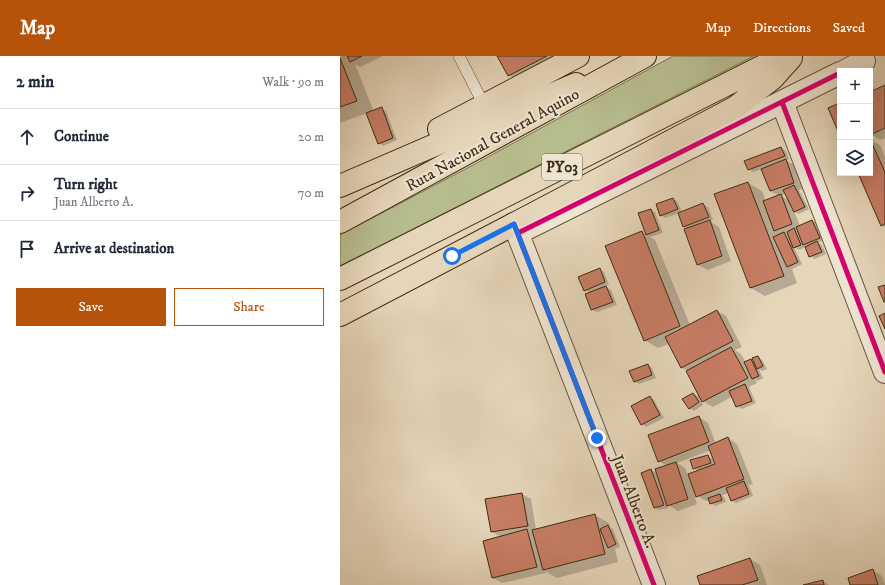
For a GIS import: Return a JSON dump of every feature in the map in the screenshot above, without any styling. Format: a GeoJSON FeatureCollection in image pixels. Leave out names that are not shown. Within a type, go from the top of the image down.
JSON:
{"type":"FeatureCollection","features":[{"type":"Feature","properties":{"kind":"main road"},"geometry":{"type":"LineString","coordinates":[[340,182],[577,56]]}},
{"type":"Feature","properties":{"kind":"main road"},"geometry":{"type":"LineString","coordinates":[[340,186],[641,56]]}},
{"type":"Feature","properties":{"kind":"main road","name":"Ruta Nacional General Aquino"},"geometry":{"type":"LineString","coordinates":[[340,222],[645,56]]}},
{"type":"Feature","properties":{"kind":"main road","name":"PY03"},"geometry":{"type":"LineString","coordinates":[[340,278],[784,56]]}},
{"type":"Feature","properties":{"kind":"main road","name":"PY03"},"geometry":{"type":"LineString","coordinates":[[340,316],[516,229],[736,107],[773,78],[794,56]]}},
{"type":"Feature","properties":{"kind":"street"},"geometry":{"type":"LineString","coordinates":[[850,68],[864,61]]}},
{"type":"Feature","properties":{"kind":"street"},"geometry":{"type":"LineString","coordinates":[[516,229],[837,74]]}},
{"type":"Feature","properties":{"kind":"street"},"geometry":{"type":"LineString","coordinates":[[782,102],[885,372]]}},
{"type":"Feature","properties":{"kind":"street","name":"Juan Alberto A."},"geometry":{"type":"LineString","coordinates":[[516,229],[654,585]]}},
{"type":"Feature","properties":{"kind":"lane"},"geometry":{"type":"LineString","coordinates":[[459,56],[484,105]]}},
{"type":"Feature","properties":{"kind":"green space"},"geometry":{"type":"Polygon","coordinates":[[[673,56],[754,56],[340,266],[340,235],[475,164],[673,56]]]}},
{"type":"Feature","properties":{"kind":"building"},"geometry":{"type":"Polygon","coordinates":[[[347,56],[362,56],[350,62],[347,56]]]}},
{"type":"Feature","properties":{"kind":"building"},"geometry":{"type":"Polygon","coordinates":[[[497,56],[547,56],[508,76],[497,56]]]}},
{"type":"Feature","properties":{"kind":"building"},"geometry":{"type":"Polygon","coordinates":[[[340,58],[357,101],[340,107],[340,58]]]}},
{"type":"Feature","properties":{"kind":"building"},"geometry":{"type":"Polygon","coordinates":[[[885,85],[885,128],[873,134],[873,104],[873,91],[885,85]]]}},
{"type":"Feature","properties":{"kind":"building"},"geometry":{"type":"Polygon","coordinates":[[[837,104],[837,129],[828,108],[837,104]]]}},
{"type":"Feature","properties":{"kind":"building"},"geometry":{"type":"Polygon","coordinates":[[[382,107],[393,138],[378,144],[366,113],[382,107]]]}},
{"type":"Feature","properties":{"kind":"building"},"geometry":{"type":"Polygon","coordinates":[[[873,146],[885,172],[885,224],[881,226],[859,176],[873,176],[873,146]]]}},
{"type":"Feature","properties":{"kind":"building"},"geometry":{"type":"Polygon","coordinates":[[[781,147],[785,156],[748,170],[744,161],[781,147]]]}},
{"type":"Feature","properties":{"kind":"building"},"geometry":{"type":"Polygon","coordinates":[[[786,159],[794,183],[770,191],[761,169],[786,159]]]}},
{"type":"Feature","properties":{"kind":"building"},"geometry":{"type":"Polygon","coordinates":[[[748,182],[784,276],[750,288],[714,194],[748,182]]]}},
{"type":"Feature","properties":{"kind":"building"},"geometry":{"type":"Polygon","coordinates":[[[794,185],[805,207],[794,212],[783,190],[794,185]]]}},
{"type":"Feature","properties":{"kind":"building"},"geometry":{"type":"Polygon","coordinates":[[[781,194],[792,224],[774,231],[763,201],[781,194]]]}},
{"type":"Feature","properties":{"kind":"building"},"geometry":{"type":"Polygon","coordinates":[[[673,198],[678,209],[660,216],[656,204],[673,198]]]}},
{"type":"Feature","properties":{"kind":"building"},"geometry":{"type":"Polygon","coordinates":[[[703,203],[709,217],[683,227],[678,213],[703,203]]]}},
{"type":"Feature","properties":{"kind":"building"},"geometry":{"type":"Polygon","coordinates":[[[651,209],[659,230],[646,235],[638,213],[651,209]]]}},
{"type":"Feature","properties":{"kind":"building"},"geometry":{"type":"Polygon","coordinates":[[[710,220],[722,256],[697,265],[684,229],[710,220]]]}},
{"type":"Feature","properties":{"kind":"building"},"geometry":{"type":"Polygon","coordinates":[[[812,220],[820,238],[803,245],[796,227],[812,220]]]}},
{"type":"Feature","properties":{"kind":"building"},"geometry":{"type":"Polygon","coordinates":[[[794,228],[801,245],[793,248],[787,232],[794,228]]]}},
{"type":"Feature","properties":{"kind":"building"},"geometry":{"type":"Polygon","coordinates":[[[642,231],[680,326],[644,341],[605,246],[642,231]]]}},
{"type":"Feature","properties":{"kind":"building"},"geometry":{"type":"Polygon","coordinates":[[[784,232],[798,262],[787,267],[773,237],[784,232]]]}},
{"type":"Feature","properties":{"kind":"building"},"geometry":{"type":"Polygon","coordinates":[[[817,241],[822,252],[809,257],[805,247],[817,241]]]}},
{"type":"Feature","properties":{"kind":"building"},"geometry":{"type":"Polygon","coordinates":[[[600,268],[605,282],[584,291],[578,277],[600,268]]]}},
{"type":"Feature","properties":{"kind":"building"},"geometry":{"type":"Polygon","coordinates":[[[885,285],[885,302],[884,302],[878,287],[885,285]]]}},
{"type":"Feature","properties":{"kind":"building"},"geometry":{"type":"Polygon","coordinates":[[[606,286],[613,302],[591,310],[585,294],[606,286]]]}},
{"type":"Feature","properties":{"kind":"building"},"geometry":{"type":"Polygon","coordinates":[[[717,310],[733,341],[681,368],[665,337],[717,310]]]}},
{"type":"Feature","properties":{"kind":"building"},"geometry":{"type":"Polygon","coordinates":[[[885,313],[885,329],[879,316],[885,313]]]}},
{"type":"Feature","properties":{"kind":"building"},"geometry":{"type":"Polygon","coordinates":[[[731,347],[748,378],[702,402],[686,371],[731,347]]]}},
{"type":"Feature","properties":{"kind":"building"},"geometry":{"type":"Polygon","coordinates":[[[758,356],[763,366],[757,369],[752,358],[758,356]]]}},
{"type":"Feature","properties":{"kind":"building"},"geometry":{"type":"Polygon","coordinates":[[[751,359],[759,376],[752,379],[744,362],[751,359]]]}},
{"type":"Feature","properties":{"kind":"building"},"geometry":{"type":"Polygon","coordinates":[[[648,364],[652,375],[634,382],[629,371],[648,364]]]}},
{"type":"Feature","properties":{"kind":"building"},"geometry":{"type":"Polygon","coordinates":[[[745,384],[752,401],[736,407],[729,391],[745,384]]]}},
{"type":"Feature","properties":{"kind":"building"},"geometry":{"type":"Polygon","coordinates":[[[693,393],[699,402],[689,409],[682,399],[693,393]]]}},
{"type":"Feature","properties":{"kind":"building"},"geometry":{"type":"Polygon","coordinates":[[[650,396],[660,415],[641,425],[631,406],[650,396]]]}},
{"type":"Feature","properties":{"kind":"building"},"geometry":{"type":"Polygon","coordinates":[[[699,416],[709,442],[658,462],[648,435],[699,416]]]}},
{"type":"Feature","properties":{"kind":"building"},"geometry":{"type":"Polygon","coordinates":[[[728,437],[744,479],[696,497],[688,474],[715,464],[708,446],[728,437]]]}},
{"type":"Feature","properties":{"kind":"building"},"geometry":{"type":"Polygon","coordinates":[[[708,455],[711,463],[693,469],[690,460],[708,455]]]}},
{"type":"Feature","properties":{"kind":"building"},"geometry":{"type":"Polygon","coordinates":[[[676,462],[688,499],[667,506],[655,469],[676,462]]]}},
{"type":"Feature","properties":{"kind":"building"},"geometry":{"type":"Polygon","coordinates":[[[651,469],[664,505],[654,508],[641,473],[651,469]]]}},
{"type":"Feature","properties":{"kind":"building"},"geometry":{"type":"Polygon","coordinates":[[[744,481],[749,494],[731,501],[726,488],[744,481]]]}},
{"type":"Feature","properties":{"kind":"building"},"geometry":{"type":"Polygon","coordinates":[[[522,493],[528,526],[491,532],[485,499],[522,493]]]}},
{"type":"Feature","properties":{"kind":"building"},"geometry":{"type":"Polygon","coordinates":[[[720,494],[722,500],[710,504],[708,498],[720,494]]]}},
{"type":"Feature","properties":{"kind":"building"},"geometry":{"type":"Polygon","coordinates":[[[595,514],[605,554],[543,570],[532,530],[595,514]]]}},
{"type":"Feature","properties":{"kind":"building"},"geometry":{"type":"Polygon","coordinates":[[[608,525],[616,544],[608,548],[600,529],[608,525]]]}},
{"type":"Feature","properties":{"kind":"building"},"geometry":{"type":"Polygon","coordinates":[[[527,529],[537,567],[492,578],[483,541],[527,529]]]}},
{"type":"Feature","properties":{"kind":"building"},"geometry":{"type":"Polygon","coordinates":[[[750,558],[758,580],[742,585],[700,585],[697,576],[750,558]]]}},
{"type":"Feature","properties":{"kind":"building"},"geometry":{"type":"Polygon","coordinates":[[[873,569],[878,585],[850,585],[848,578],[873,569]]]}},
{"type":"Feature","properties":{"kind":"building"},"geometry":{"type":"Polygon","coordinates":[[[823,580],[824,585],[803,585],[823,580]]]}},
{"type":"Feature","properties":{"kind":"cycle path"},"geometry":{"type":"LineString","coordinates":[[518,233],[837,74]]}},
{"type":"Feature","properties":{"kind":"cycle path"},"geometry":{"type":"LineString","coordinates":[[782,102],[885,372]]}},
{"type":"Feature","properties":{"kind":"cycle path"},"geometry":{"type":"LineString","coordinates":[[514,224],[654,585]]}},
{"type":"Feature","properties":{"kind":"route"},"geometry":{"type":"LineString","coordinates":[[452,256],[514,224],[597,438]]}}]}
